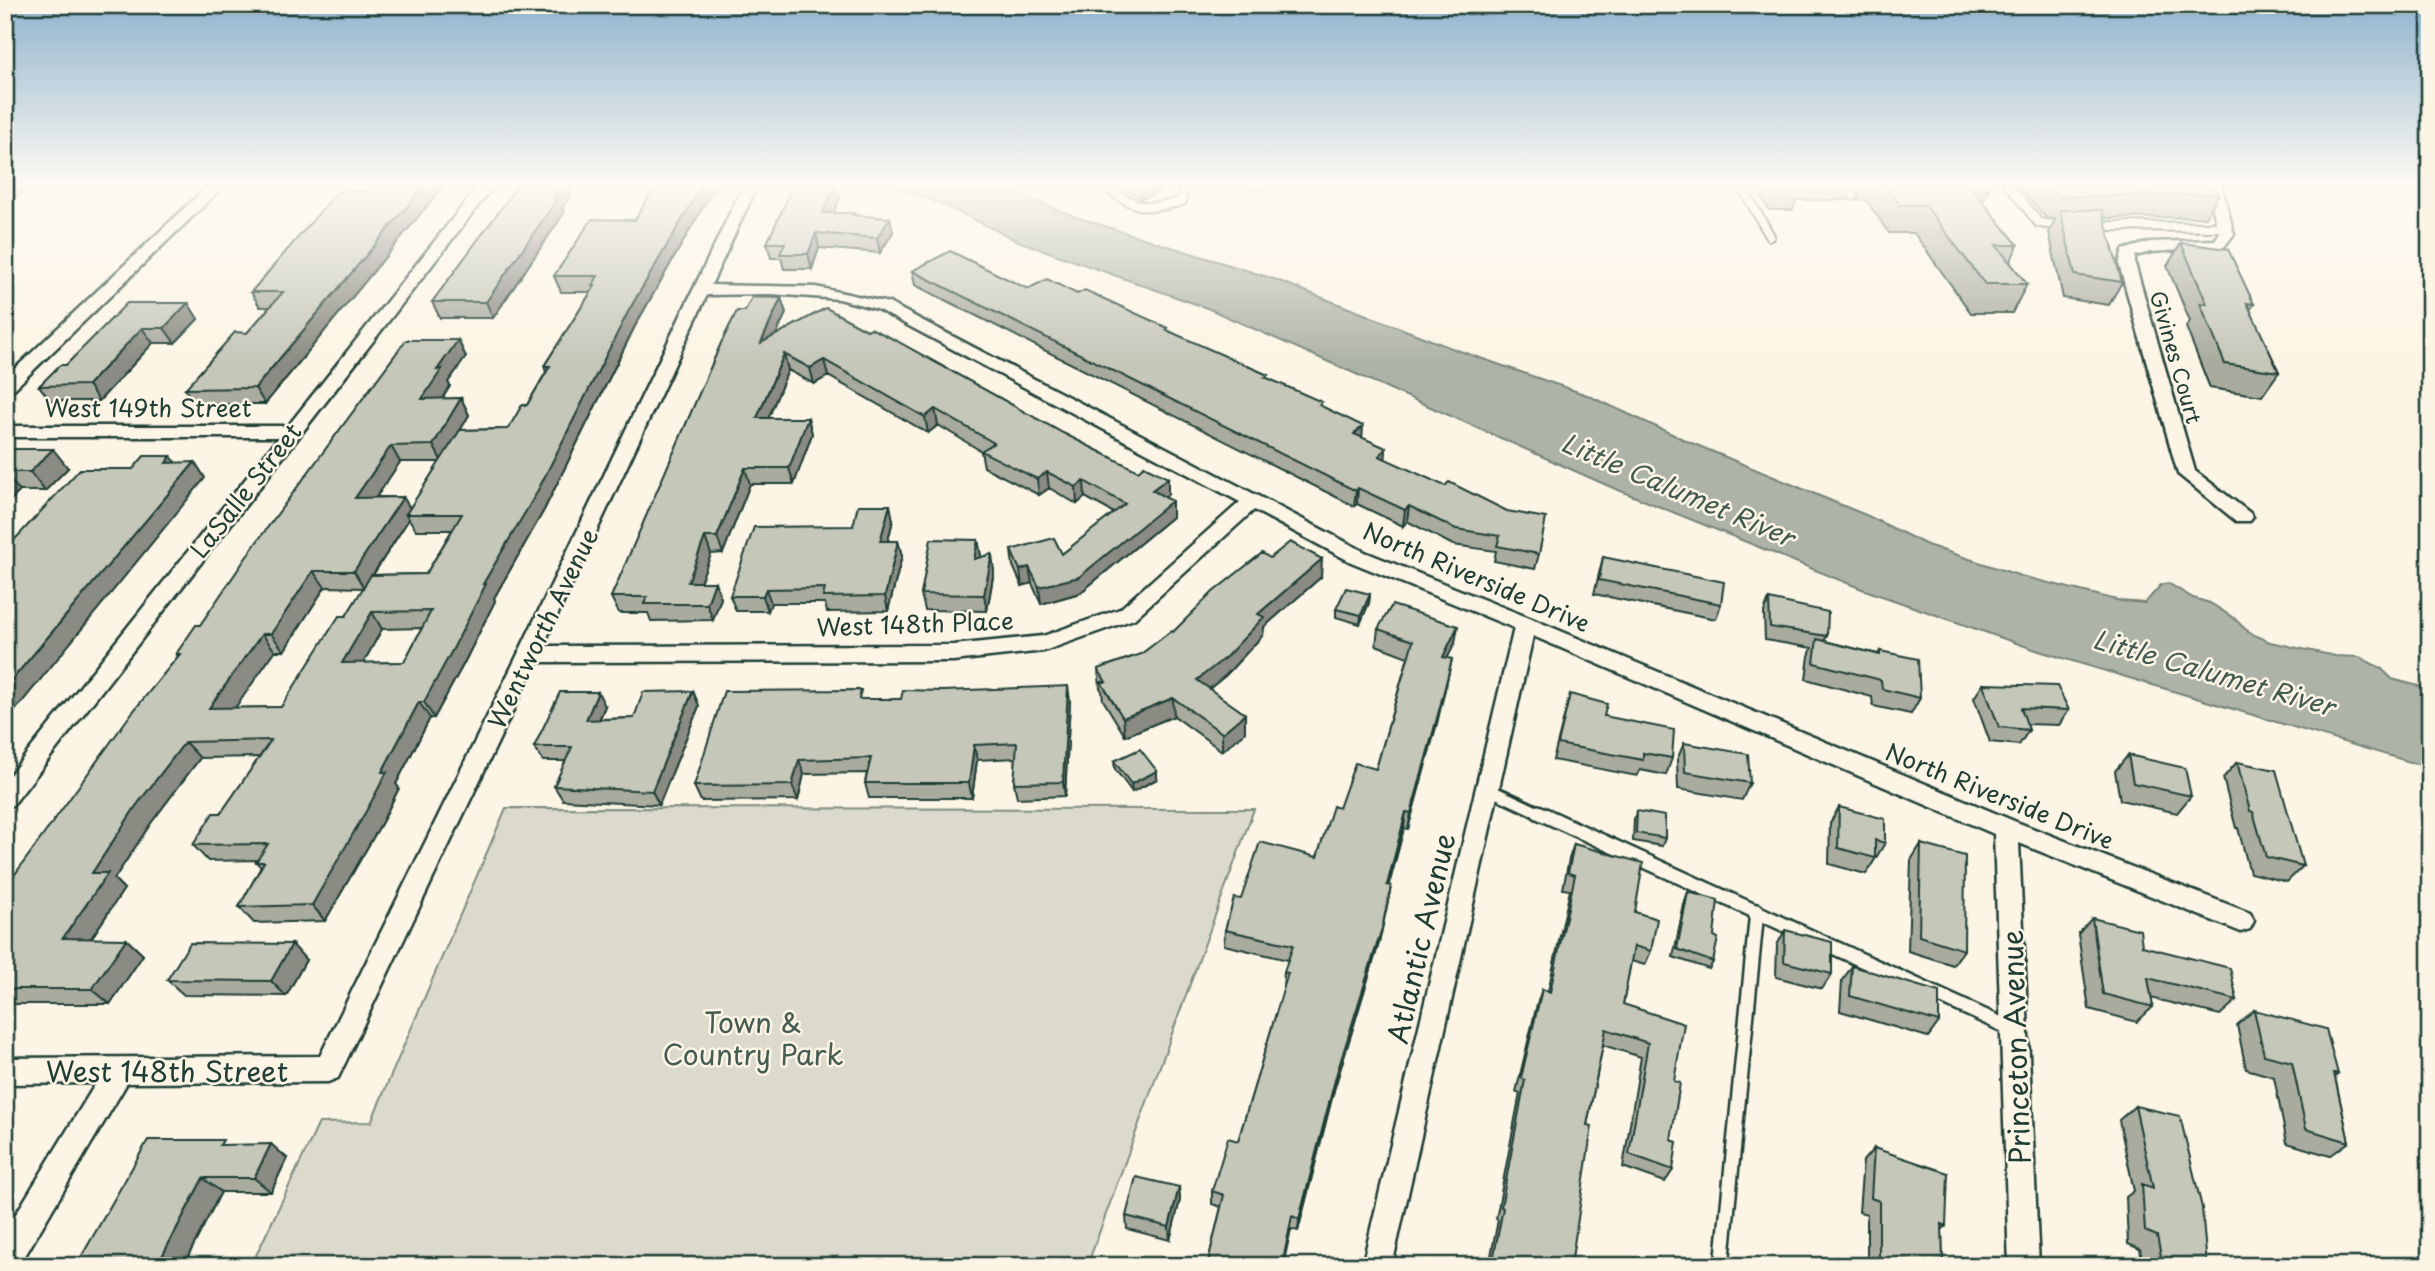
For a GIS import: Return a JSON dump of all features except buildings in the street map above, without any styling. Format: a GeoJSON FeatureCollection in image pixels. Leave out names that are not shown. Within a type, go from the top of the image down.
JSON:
{"type":"FeatureCollection","features":[{"type":"Feature","properties":{"kind":"street"},"geometry":{"type":"LineString","coordinates":[[5,388],[157,243]]}},
{"type":"Feature","properties":{"kind":"street","name":"LaSalle Street"},"geometry":{"type":"LineString","coordinates":[[5,798],[441,243]]}},
{"type":"Feature","properties":{"kind":"street","name":"Wentworth Avenue"},"geometry":{"type":"LineString","coordinates":[[328,1069],[724,243]]}},
{"type":"Feature","properties":{"kind":"street","name":"Givines Court"},"geometry":{"type":"LineString","coordinates":[[2220,243],[2150,247],[2128,253],[2127,264],[2186,474],[2243,517]]}},
{"type":"Feature","properties":{"kind":"street","name":"North Riverside Drive"},"geometry":{"type":"LineString","coordinates":[[703,290],[809,289],[851,295],[883,306],[1358,557],[1525,624],[2006,828],[2241,921]]}},
{"type":"Feature","properties":{"kind":"street","name":"West 149th Street"},"geometry":{"type":"LineString","coordinates":[[5,432],[292,430]]}},
{"type":"Feature","properties":{"kind":"street","name":"West 148th Place"},"geometry":{"type":"LineString","coordinates":[[529,654],[953,653],[1044,643],[1127,614],[1253,500]]}},
{"type":"Feature","properties":{"kind":"street","name":"Atlantic Avenue"},"geometry":{"type":"LineString","coordinates":[[1377,1266],[1525,624]]}},
{"type":"Feature","properties":{"kind":"street","name":"Princeton Avenue"},"geometry":{"type":"LineString","coordinates":[[2006,828],[2024,1266]]}},
{"type":"Feature","properties":{"kind":"street","name":"West 148th Street"},"geometry":{"type":"LineString","coordinates":[[5,1071],[328,1069]]}},
{"type":"Feature","properties":{"kind":"street"},"geometry":{"type":"LineString","coordinates":[[5,1261],[118,1072]]}},
{"type":"Feature","properties":{"kind":"lane"},"geometry":{"type":"LineString","coordinates":[[1486,788],[2014,1030]]}},
{"type":"Feature","properties":{"kind":"lane"},"geometry":{"type":"LineString","coordinates":[[1722,1266],[1757,911]]}},
{"type":"Feature","properties":{"kind":"green space","name":"Town & Country Park"},"geometry":{"type":"Polygon","coordinates":[[[506,808],[1254,809],[1087,1266],[251,1266],[319,1123],[371,1122],[506,808]]]}},
{"type":"Feature","properties":{"kind":"water","name":"Little Calumet River"},"geometry":{"type":"Polygon","coordinates":[[[1025,243],[1160,243],[1274,279],[1454,349],[1587,395],[1687,441],[1868,516],[1927,545],[2021,576],[2121,601],[2145,603],[2161,585],[2168,583],[2193,598],[2210,603],[2234,618],[2249,633],[2270,642],[2335,656],[2359,657],[2381,668],[2392,679],[2430,689],[2430,768],[2039,651],[1862,589],[1611,487],[1207,308],[1025,243]]]}}]}
